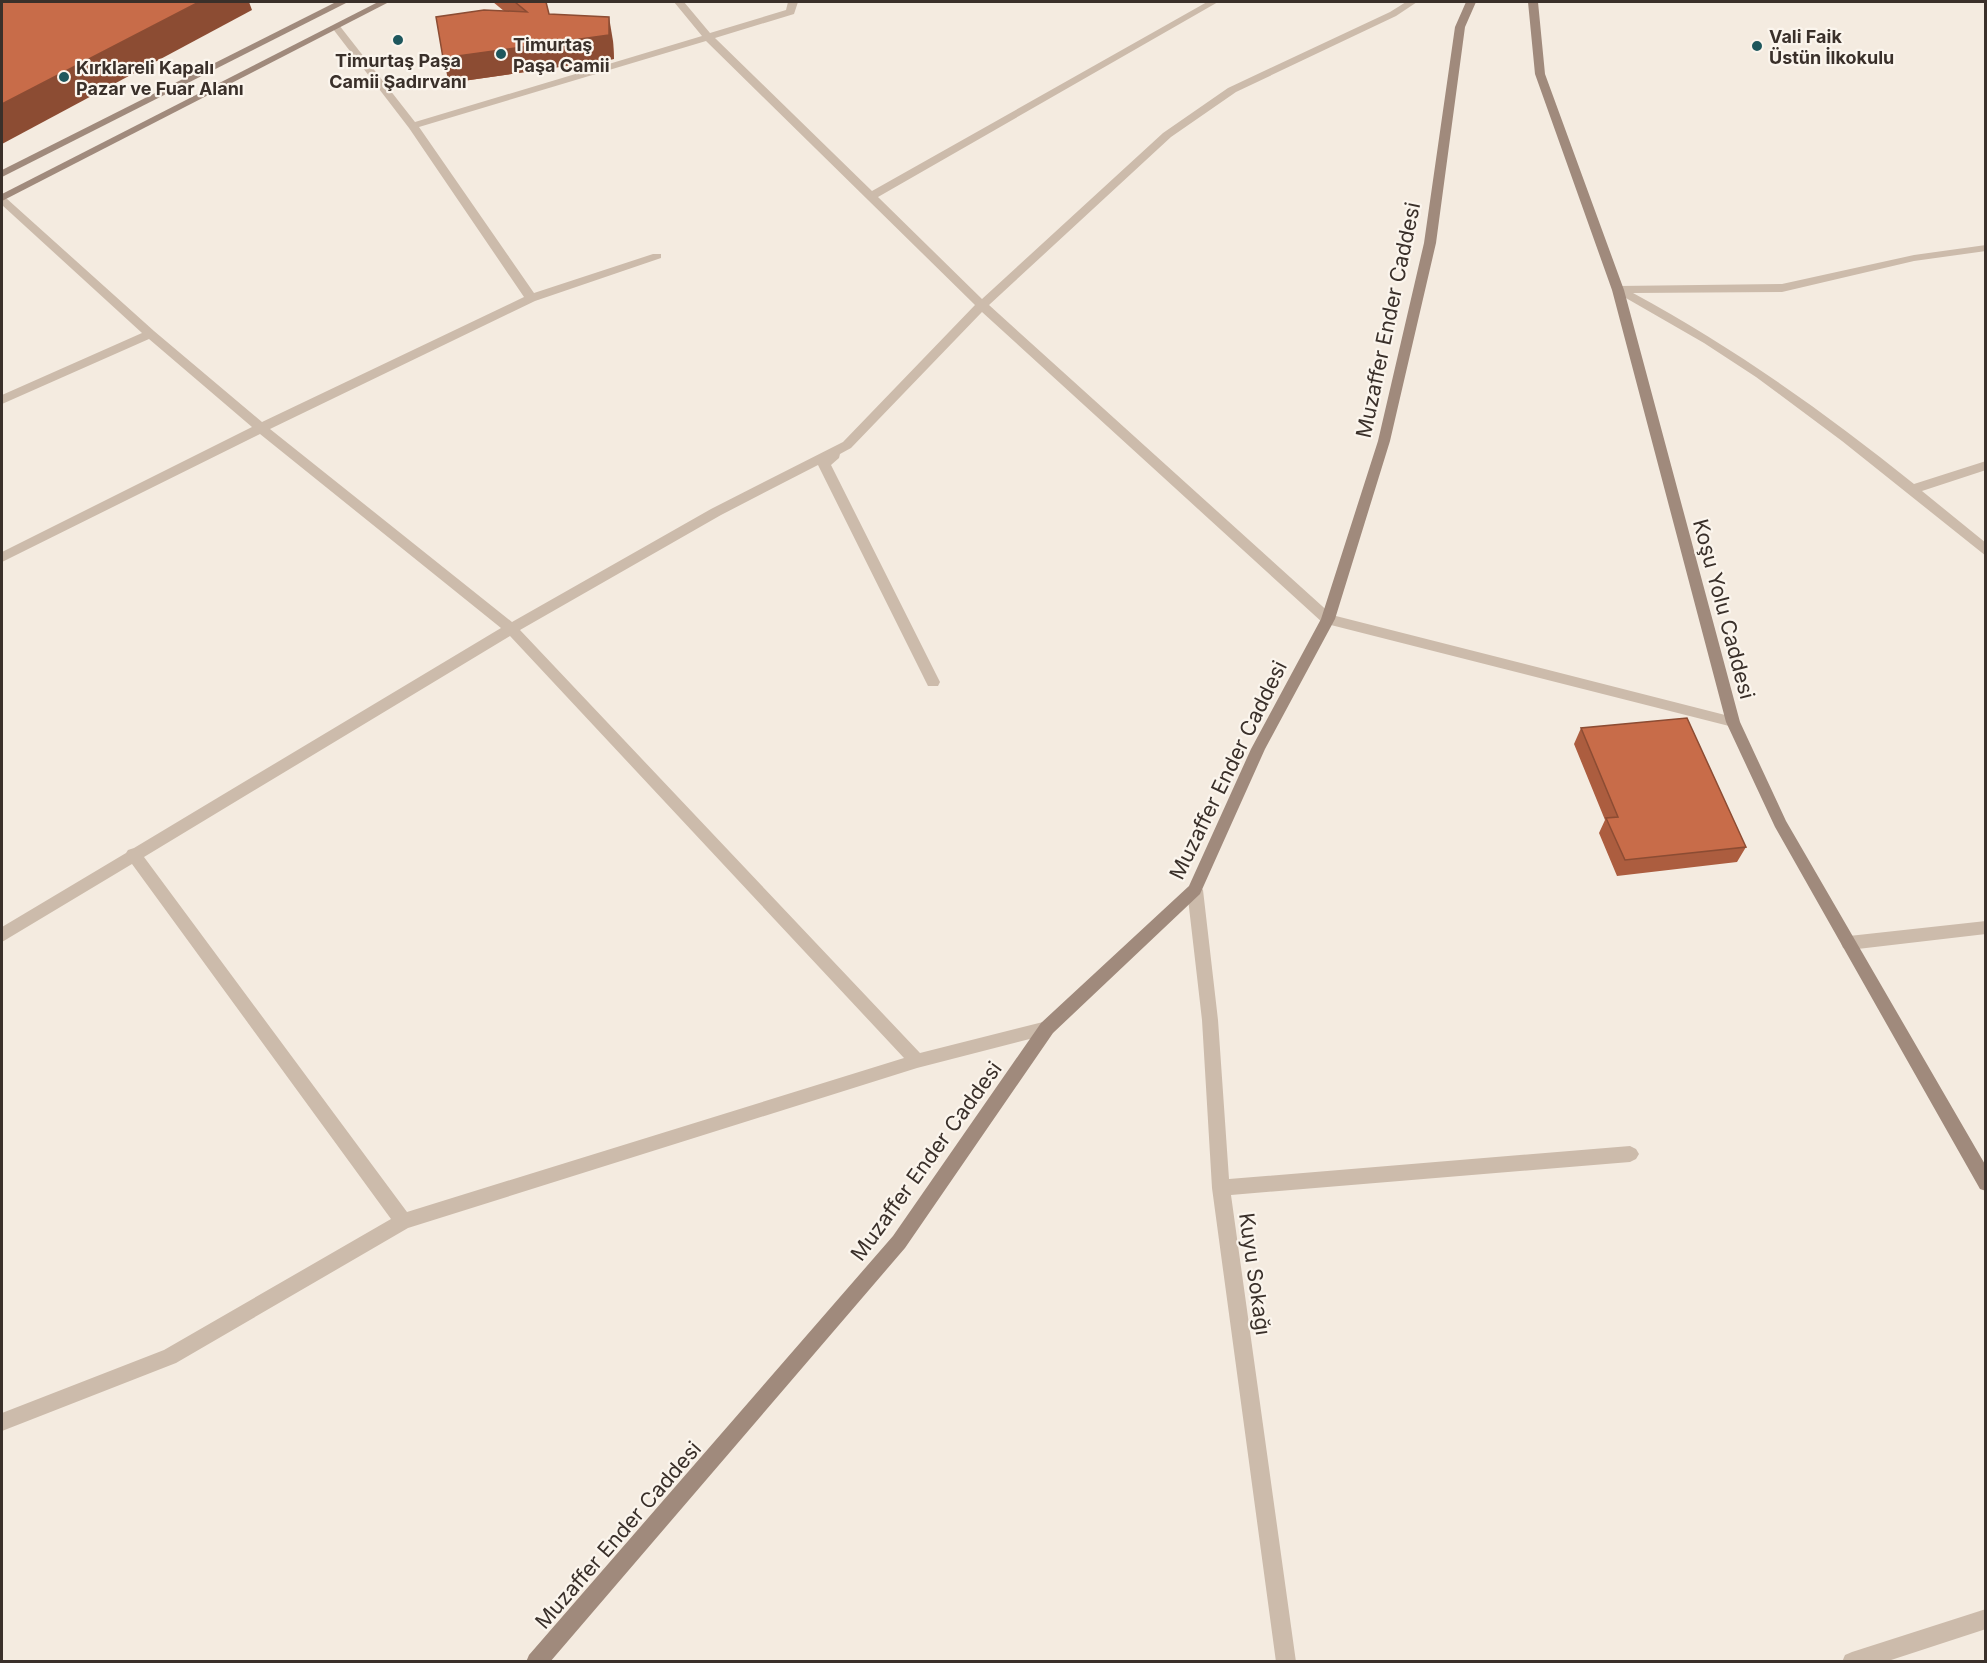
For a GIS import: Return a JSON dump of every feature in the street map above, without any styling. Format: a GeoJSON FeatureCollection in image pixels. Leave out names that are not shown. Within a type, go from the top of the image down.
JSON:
{"type":"FeatureCollection","features":[{"type":"Feature","properties":{"kind":"street"},"geometry":{"type":"LineString","coordinates":[[2,174],[343,2]]}},
{"type":"Feature","properties":{"kind":"street"},"geometry":{"type":"LineString","coordinates":[[384,2],[2,199],[150,334],[261,428],[511,629],[917,1061]]}},
{"type":"Feature","properties":{"kind":"street"},"geometry":{"type":"LineString","coordinates":[[679,2],[708,37],[982,305],[1328,619],[1733,722]]}},
{"type":"Feature","properties":{"kind":"street"},"geometry":{"type":"LineString","coordinates":[[412,126],[791,12],[793,2]]}},
{"type":"Feature","properties":{"kind":"street"},"geometry":{"type":"LineString","coordinates":[[872,196],[1208,2]]}},
{"type":"Feature","properties":{"kind":"street","name":"Muzaffer Ender Caddesi"},"geometry":{"type":"LineString","coordinates":[[536,1662],[898,1242],[1047,1028],[1196,891],[1258,749],[1328,619],[1384,441],[1430,243],[1460,27],[1471,2]]}},
{"type":"Feature","properties":{"kind":"street","name":"Koşu Yolu Caddesi"},"geometry":{"type":"LineString","coordinates":[[1533,2],[1540,74],[1618,290],[1733,722],[1780,824],[1986,1184]]}},
{"type":"Feature","properties":{"kind":"street"},"geometry":{"type":"LineString","coordinates":[[933,682],[824,464],[847,445],[982,305],[1167,135],[1232,90],[1405,3]]}},
{"type":"Feature","properties":{"kind":"street"},"geometry":{"type":"LineString","coordinates":[[336,27],[412,126],[531,298]]}},
{"type":"Feature","properties":{"kind":"street"},"geometry":{"type":"LineString","coordinates":[[1618,290],[1782,288],[1914,258],[1986,248]]}},
{"type":"Feature","properties":{"kind":"street"},"geometry":{"type":"LineString","coordinates":[[2,557],[261,428],[531,298],[657,256]]}},
{"type":"Feature","properties":{"kind":"street"},"geometry":{"type":"LineString","coordinates":[[1618,290],[1758,373],[1913,489],[1986,551]]}},
{"type":"Feature","properties":{"kind":"street"},"geometry":{"type":"LineString","coordinates":[[2,400],[150,334]]}},
{"type":"Feature","properties":{"kind":"street"},"geometry":{"type":"LineString","coordinates":[[2,935],[133,854],[511,629],[716,512],[847,445]]}},
{"type":"Feature","properties":{"kind":"street"},"geometry":{"type":"LineString","coordinates":[[1913,489],[1986,465]]}},
{"type":"Feature","properties":{"kind":"street"},"geometry":{"type":"LineString","coordinates":[[133,854],[403,1221]]}},
{"type":"Feature","properties":{"kind":"street","name":"Kuyu Sokağı"},"geometry":{"type":"LineString","coordinates":[[1196,891],[1210,1020],[1221,1188],[1286,1662]]}},
{"type":"Feature","properties":{"kind":"street"},"geometry":{"type":"LineString","coordinates":[[1849,943],[1986,927]]}},
{"type":"Feature","properties":{"kind":"street"},"geometry":{"type":"LineString","coordinates":[[2,1422],[170,1357],[403,1221],[917,1061],[1047,1028]]}},
{"type":"Feature","properties":{"kind":"street"},"geometry":{"type":"LineString","coordinates":[[1221,1188],[1630,1154]]}},
{"type":"Feature","properties":{"kind":"street"},"geometry":{"type":"LineString","coordinates":[[1852,1662],[1986,1619]]}},
{"type":"Feature","properties":{"kind":"building"},"geometry":{"type":"Polygon","coordinates":[[[2,2],[199,2],[2,104],[2,2]]]}},
{"type":"Feature","properties":{"kind":"building"},"geometry":{"type":"Polygon","coordinates":[[[515,2],[546,2],[549,14],[609,17],[609,35],[443,58],[436,17],[484,10],[527,12],[515,2]]]}},
{"type":"Feature","properties":{"kind":"building"},"geometry":{"type":"Polygon","coordinates":[[[1687,718],[1746,847],[1625,860],[1606,818],[1618,817],[1581,728],[1687,718]]]}},
{"type":"Feature","properties":{"kind":"place","name":"Timurtaş Paşa Camii Şadırvanı"},"geometry":{"type":"Point","coordinates":[398,40]}},
{"type":"Feature","properties":{"kind":"place","name":"Vali Faik Üstün İlkokulu"},"geometry":{"type":"Point","coordinates":[1757,46]}},
{"type":"Feature","properties":{"kind":"place","name":"Timurtaş Paşa Camii"},"geometry":{"type":"Point","coordinates":[501,54]}},
{"type":"Feature","properties":{"kind":"place","name":"Kırklareli Kapalı Pazar ve Fuar Alanı"},"geometry":{"type":"Point","coordinates":[64,77]}}]}
